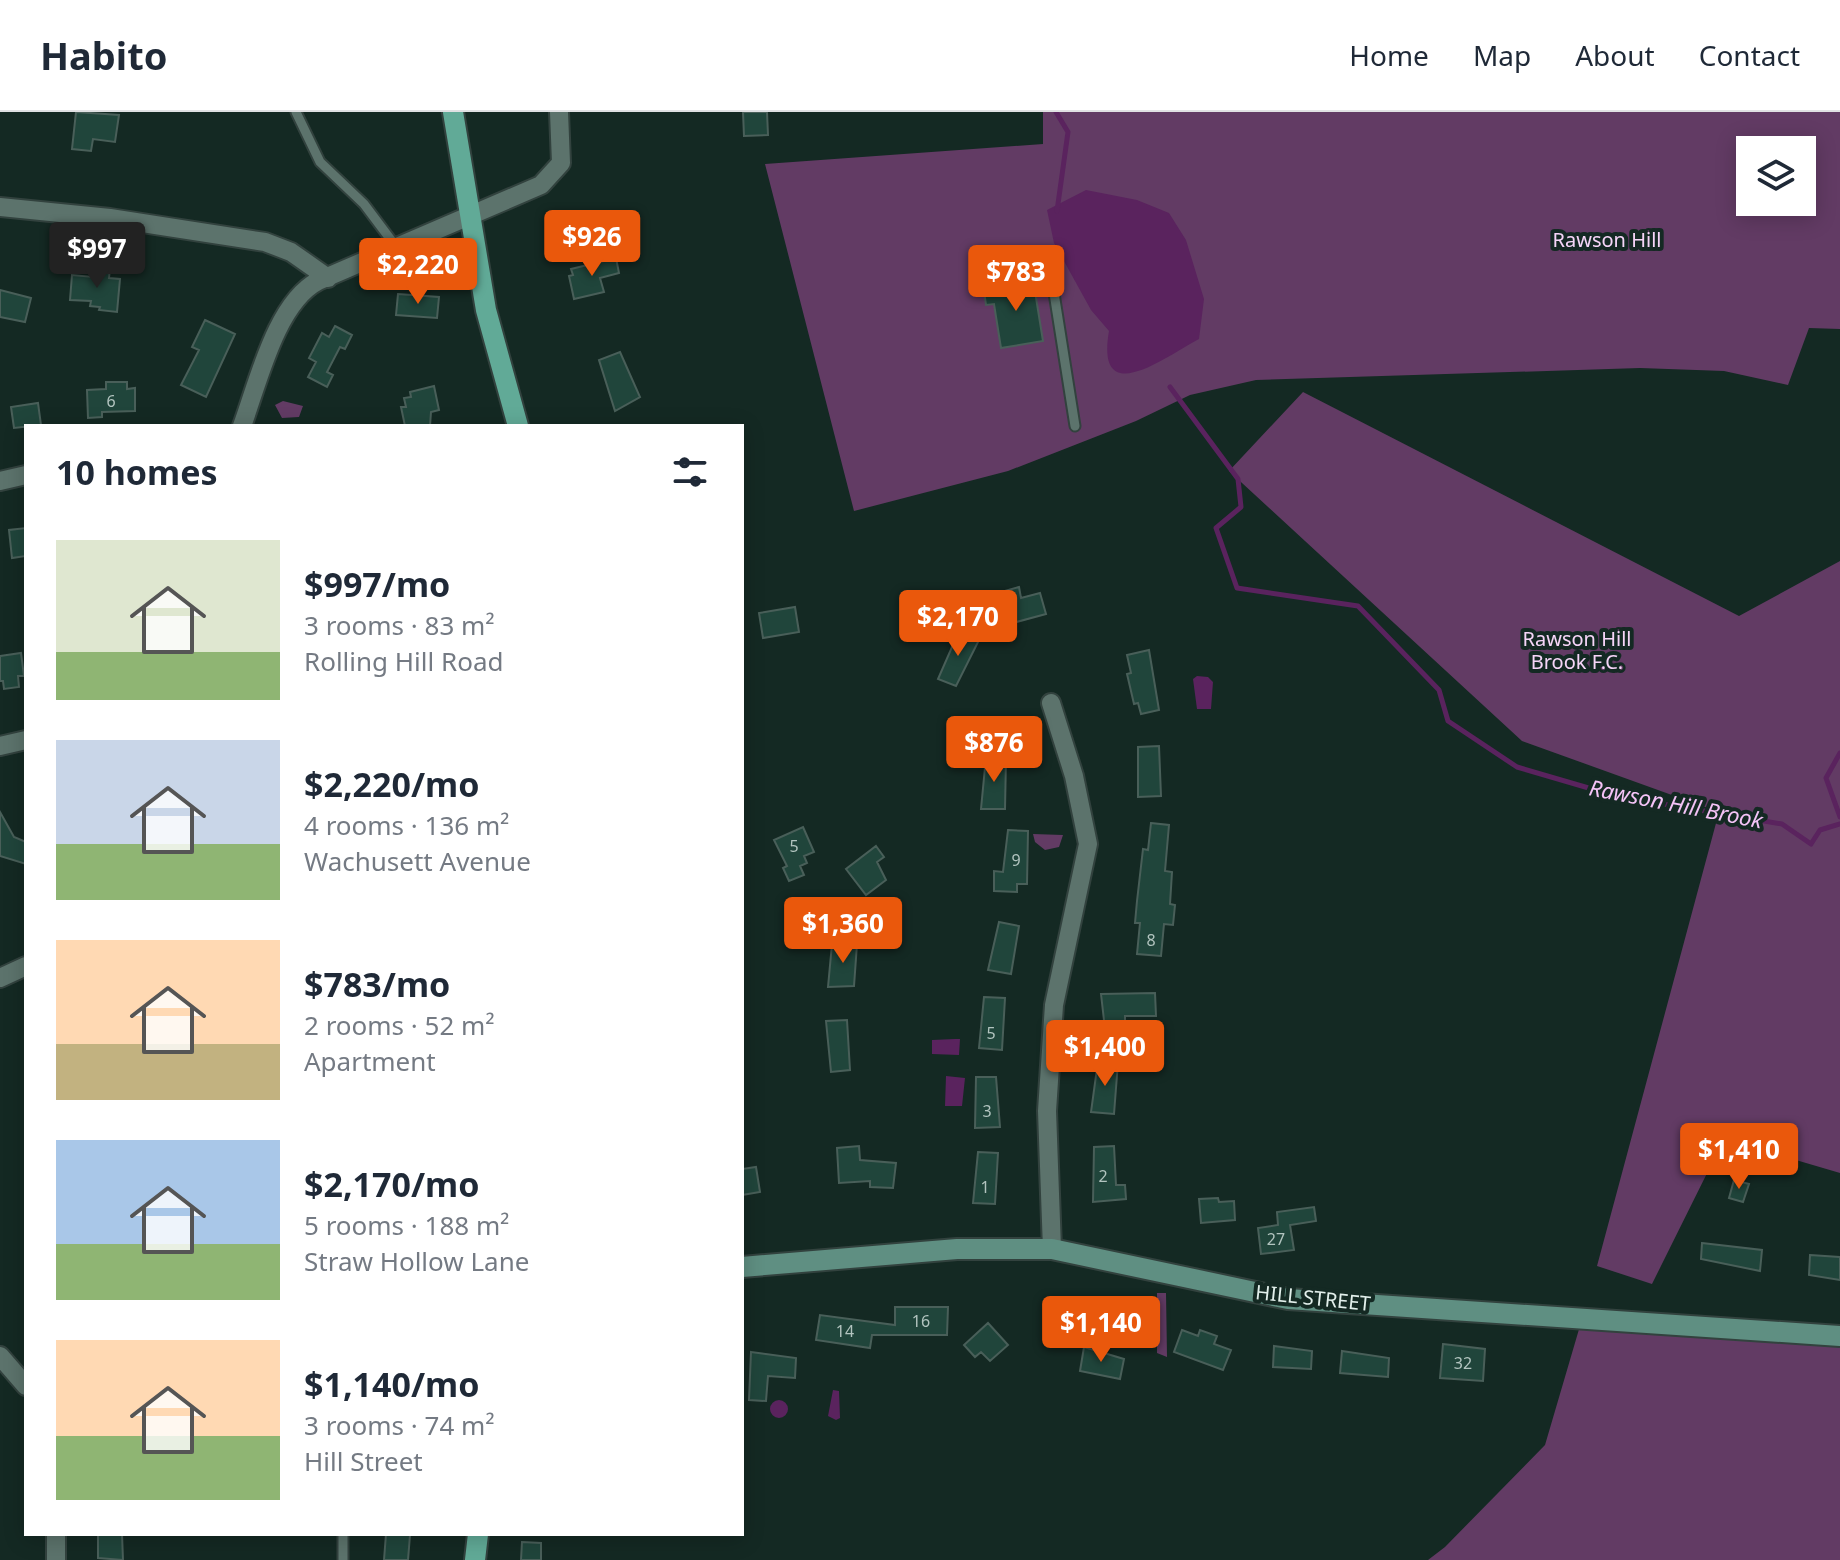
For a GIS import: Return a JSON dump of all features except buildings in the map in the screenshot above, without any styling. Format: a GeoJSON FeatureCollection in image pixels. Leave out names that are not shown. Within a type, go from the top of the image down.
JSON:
{"type":"FeatureCollection","features":[{"type":"Feature","properties":{"kind":"main road"},"geometry":{"type":"LineString","coordinates":[[455,112],[488,322],[517,424]]}},
{"type":"Feature","properties":{"kind":"main road"},"geometry":{"type":"LineString","coordinates":[[475,1560],[478,1536]]}},
{"type":"Feature","properties":{"kind":"street"},"geometry":{"type":"LineString","coordinates":[[243,424],[290,305],[306,289],[541,185],[554,175],[561,163],[559,112]]}},
{"type":"Feature","properties":{"kind":"street"},"geometry":{"type":"LineString","coordinates":[[0,207],[124,220],[265,242],[291,252],[328,278]]}},
{"type":"Feature","properties":{"kind":"street"},"geometry":{"type":"LineString","coordinates":[[0,481],[24,475]]}},
{"type":"Feature","properties":{"kind":"street"},"geometry":{"type":"LineString","coordinates":[[1051,703],[1074,776],[1088,844],[1054,1005],[1047,1111],[1052,1249]]}},
{"type":"Feature","properties":{"kind":"street"},"geometry":{"type":"LineString","coordinates":[[0,746],[24,740]]}},
{"type":"Feature","properties":{"kind":"street"},"geometry":{"type":"LineString","coordinates":[[0,978],[24,967]]}},
{"type":"Feature","properties":{"kind":"street","name":"HILL STREET"},"geometry":{"type":"LineString","coordinates":[[744,1267],[957,1249],[1052,1249],[1298,1301],[1840,1336]]}},
{"type":"Feature","properties":{"kind":"street"},"geometry":{"type":"LineString","coordinates":[[0,1356],[24,1384]]}},
{"type":"Feature","properties":{"kind":"street"},"geometry":{"type":"LineString","coordinates":[[56,1536],[56,1560]]}},
{"type":"Feature","properties":{"kind":"lane"},"geometry":{"type":"LineString","coordinates":[[296,112],[315,156],[364,204],[397,248]]}},
{"type":"Feature","properties":{"kind":"lane"},"geometry":{"type":"LineString","coordinates":[[1054,293],[1075,426]]}},
{"type":"Feature","properties":{"kind":"lane"},"geometry":{"type":"LineString","coordinates":[[343,1536],[343,1560]]}},
{"type":"Feature","properties":{"kind":"green space","name":"Rawson Hill"},"geometry":{"type":"Polygon","coordinates":[[[1043,112],[1840,112],[1840,329],[1809,328],[1788,385],[1724,371],[1640,368],[1256,380],[1190,395],[1136,421],[1008,471],[854,511],[765,164],[1043,144],[1043,112]]]}},
{"type":"Feature","properties":{"kind":"green space","name":"Rawson Hill Brook F.C."},"geometry":{"type":"Polygon","coordinates":[[[1303,392],[1739,616],[1840,561],[1840,1173],[1724,1139],[1652,1284],[1597,1266],[1719,812],[1522,741],[1229,471],[1303,392]]]}},
{"type":"Feature","properties":{"kind":"green space"},"geometry":{"type":"Polygon","coordinates":[[[283,401],[303,406],[299,417],[282,418],[275,405],[283,401]]]}},
{"type":"Feature","properties":{"kind":"green space"},"geometry":{"type":"Polygon","coordinates":[[[1033,834],[1063,835],[1059,847],[1045,850],[1035,842],[1033,834]]]}},
{"type":"Feature","properties":{"kind":"green space"},"geometry":{"type":"Polygon","coordinates":[[[1157,1293],[1166,1293],[1167,1357],[1157,1353],[1157,1293]]]}},
{"type":"Feature","properties":{"kind":"green space"},"geometry":{"type":"Polygon","coordinates":[[[1582,1319],[1840,1336],[1840,1560],[1428,1560],[1445,1547],[1545,1445],[1582,1319]]]}},
{"type":"Feature","properties":{"kind":"shaded area"},"geometry":{"type":"Polygon","coordinates":[[[1086,190],[1137,200],[1169,213],[1186,240],[1204,299],[1199,339],[1137,371],[1123,373],[1113,369],[1108,355],[1109,331],[1091,310],[1054,243],[1047,210],[1086,190]]]}},
{"type":"Feature","properties":{"kind":"shaded area"},"geometry":{"type":"Polygon","coordinates":[[[1197,676],[1208,677],[1213,682],[1211,709],[1197,709],[1193,679],[1197,676]]]}},
{"type":"Feature","properties":{"kind":"shaded area"},"geometry":{"type":"Polygon","coordinates":[[[960,1039],[959,1055],[932,1054],[932,1040],[960,1039]]]}},
{"type":"Feature","properties":{"kind":"shaded area"},"geometry":{"type":"Polygon","coordinates":[[[946,1076],[965,1078],[962,1106],[945,1106],[946,1076]]]}},
{"type":"Feature","properties":{"kind":"shaded area"},"geometry":{"type":"Polygon","coordinates":[[[833,1390],[839,1391],[840,1418],[836,1420],[828,1416],[833,1390]]]}},
{"type":"Feature","properties":{"kind":"shaded area"},"geometry":{"type":"Polygon","coordinates":[[[775,1400],[783,1400],[788,1409],[786,1416],[775,1418],[770,1413],[770,1405],[775,1400]]]}},
{"type":"Feature","properties":{"kind":"waterway","name":"Rawson Hill Brook"},"geometry":{"type":"LineString","coordinates":[[1056,112],[1068,132],[1057,211]]}},
{"type":"Feature","properties":{"kind":"waterway","name":"Rawson Hill Brook"},"geometry":{"type":"LineString","coordinates":[[1170,387],[1238,479],[1241,507],[1216,528],[1237,588],[1358,606],[1439,690],[1448,721],[1517,767],[1616,796],[1782,824],[1811,844],[1820,830],[1840,824]]}},
{"type":"Feature","properties":{"kind":"waterway","name":"Rawson Hill Brook"},"geometry":{"type":"LineString","coordinates":[[1840,753],[1826,778],[1840,817]]}}]}
